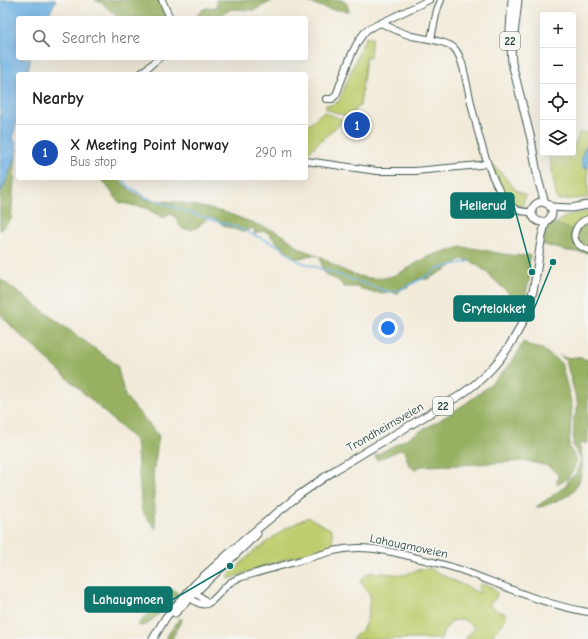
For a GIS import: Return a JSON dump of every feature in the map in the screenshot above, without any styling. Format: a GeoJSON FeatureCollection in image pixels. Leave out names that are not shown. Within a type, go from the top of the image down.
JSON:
{"type":"FeatureCollection","features":[{"type":"Feature","properties":{"kind":"main road","name":"22"},"geometry":{"type":"LineString","coordinates":[[512,0],[510,23],[512,63],[518,81],[531,138],[538,179],[548,205],[552,211],[549,219]]}},
{"type":"Feature","properties":{"kind":"main road","name":"22"},"geometry":{"type":"LineString","coordinates":[[518,0],[514,30],[518,81]]}},
{"type":"Feature","properties":{"kind":"main road","name":"22"},"geometry":{"type":"LineString","coordinates":[[537,221],[533,217],[532,212],[534,206],[537,204],[538,179]]}},
{"type":"Feature","properties":{"kind":"main road"},"geometry":{"type":"LineString","coordinates":[[537,204],[572,208]]}},
{"type":"Feature","properties":{"kind":"main road"},"geometry":{"type":"LineString","coordinates":[[537,221],[543,222],[572,208],[588,205]]}},
{"type":"Feature","properties":{"kind":"main road","name":"Trondheimsveien"},"geometry":{"type":"LineString","coordinates":[[154,638],[192,593],[263,529],[277,514],[317,482],[459,396],[489,372],[513,341],[526,314],[535,282],[540,245],[549,219]]}},
{"type":"Feature","properties":{"kind":"main road","name":"Trondheimsveien"},"geometry":{"type":"LineString","coordinates":[[537,221],[540,245]]}},
{"type":"Feature","properties":{"kind":"street"},"geometry":{"type":"LineString","coordinates":[[162,0],[169,16]]}},
{"type":"Feature","properties":{"kind":"street"},"geometry":{"type":"LineString","coordinates":[[326,99],[332,99],[336,94],[362,34],[368,29],[430,0]]}},
{"type":"Feature","properties":{"kind":"street"},"geometry":{"type":"LineString","coordinates":[[431,39],[441,0]]}},
{"type":"Feature","properties":{"kind":"street"},"geometry":{"type":"LineString","coordinates":[[381,23],[399,32],[431,39],[452,46],[455,49],[459,58],[487,162],[500,190],[510,205],[520,211],[532,212]]}},
{"type":"Feature","properties":{"kind":"street"},"geometry":{"type":"LineString","coordinates":[[142,72],[156,60]]}},
{"type":"Feature","properties":{"kind":"street"},"geometry":{"type":"LineString","coordinates":[[308,161],[377,170],[415,172],[480,165],[487,162]]}},
{"type":"Feature","properties":{"kind":"street"},"geometry":{"type":"LineString","coordinates":[[588,218],[578,224],[575,233],[577,242],[588,250]]}},
{"type":"Feature","properties":{"kind":"street","name":"Lahaugmoveien"},"geometry":{"type":"LineString","coordinates":[[192,593],[198,604],[208,603],[229,584],[242,577],[333,551],[362,547],[381,549],[439,563],[528,597],[559,606],[588,612]]}},
{"type":"Feature","properties":{"kind":"green space"},"geometry":{"type":"Polygon","coordinates":[[[95,0],[160,0],[167,16],[117,16],[102,3],[95,0]]]}},
{"type":"Feature","properties":{"kind":"green space"},"geometry":{"type":"Polygon","coordinates":[[[216,0],[274,0],[254,10],[231,9],[219,16],[197,16],[205,9],[217,7],[216,0]]]}},
{"type":"Feature","properties":{"kind":"green space"},"geometry":{"type":"Polygon","coordinates":[[[302,0],[342,0],[347,4],[349,11],[328,9],[302,0]]]}},
{"type":"Feature","properties":{"kind":"green space"},"geometry":{"type":"Polygon","coordinates":[[[372,37],[370,57],[366,57],[360,106],[348,117],[326,109],[326,105],[332,105],[339,101],[365,38],[372,37]]]}},
{"type":"Feature","properties":{"kind":"green space"},"geometry":{"type":"Polygon","coordinates":[[[323,112],[344,120],[308,152],[308,125],[323,112]]]}},
{"type":"Feature","properties":{"kind":"green space"},"geometry":{"type":"Polygon","coordinates":[[[579,132],[588,133],[588,198],[557,200],[550,156],[576,156],[576,143],[579,132]]]}},
{"type":"Feature","properties":{"kind":"green space"},"geometry":{"type":"Polygon","coordinates":[[[16,156],[11,220],[0,230],[0,195],[16,156]]]}},
{"type":"Feature","properties":{"kind":"green space"},"geometry":{"type":"Polygon","coordinates":[[[493,166],[496,167],[516,190],[525,195],[523,206],[517,205],[508,198],[501,188],[493,171],[493,166]]]}},
{"type":"Feature","properties":{"kind":"green space"},"geometry":{"type":"Polygon","coordinates":[[[102,180],[120,180],[130,190],[145,199],[184,203],[227,213],[283,235],[301,249],[318,256],[311,255],[295,258],[285,251],[267,232],[262,231],[255,234],[254,229],[251,228],[243,232],[227,227],[209,217],[198,227],[188,230],[183,229],[173,215],[170,214],[163,218],[146,208],[121,203],[102,180]]]}},
{"type":"Feature","properties":{"kind":"green space"},"geometry":{"type":"Polygon","coordinates":[[[588,212],[588,217],[574,229],[548,236],[559,221],[569,215],[588,212]]]}},
{"type":"Feature","properties":{"kind":"green space"},"geometry":{"type":"Polygon","coordinates":[[[544,221],[578,231],[581,226],[588,225],[588,253],[568,251],[541,244],[544,221]]]}},
{"type":"Feature","properties":{"kind":"green space"},"geometry":{"type":"Polygon","coordinates":[[[461,247],[512,255],[530,255],[528,275],[530,276],[526,299],[528,313],[525,312],[514,298],[488,273],[471,261],[462,259],[428,279],[417,279],[409,287],[402,288],[397,294],[389,291],[385,293],[370,292],[357,287],[344,287],[338,280],[332,278],[323,271],[320,256],[337,267],[355,275],[385,278],[404,271],[432,255],[461,247]]]}},
{"type":"Feature","properties":{"kind":"green space"},"geometry":{"type":"Polygon","coordinates":[[[0,279],[117,365],[125,396],[159,436],[153,474],[156,529],[142,512],[136,441],[15,330],[0,314],[0,279]]]}},
{"type":"Feature","properties":{"kind":"green space"},"geometry":{"type":"Polygon","coordinates":[[[523,342],[533,347],[542,349],[561,363],[572,405],[569,448],[577,459],[573,471],[568,478],[557,484],[558,474],[548,466],[527,461],[422,466],[415,470],[409,465],[402,449],[377,460],[375,456],[467,403],[499,376],[517,354],[523,342]]]}},
{"type":"Feature","properties":{"kind":"green space"},"geometry":{"type":"Polygon","coordinates":[[[560,355],[565,358],[577,357],[588,360],[588,443],[579,444],[582,457],[582,470],[575,489],[564,498],[536,507],[549,498],[550,499],[567,485],[568,480],[577,473],[581,459],[573,446],[574,417],[578,405],[566,361],[560,355]]]}},
{"type":"Feature","properties":{"kind":"green space"},"geometry":{"type":"Polygon","coordinates":[[[308,517],[332,530],[333,545],[276,562],[229,579],[228,576],[253,552],[283,530],[308,517]]]}},
{"type":"Feature","properties":{"kind":"green space"},"geometry":{"type":"Polygon","coordinates":[[[429,568],[480,593],[479,587],[481,583],[492,587],[497,593],[496,598],[489,605],[498,611],[507,614],[503,623],[494,633],[492,639],[465,639],[475,628],[463,619],[452,621],[444,631],[441,639],[352,639],[362,630],[369,608],[370,594],[360,582],[366,575],[372,572],[404,575],[417,570],[429,568]]]}},
{"type":"Feature","properties":{"kind":"green space"},"geometry":{"type":"Polygon","coordinates":[[[171,590],[175,590],[177,593],[176,597],[148,624],[141,626],[137,625],[171,590]]]}},
{"type":"Feature","properties":{"kind":"green space"},"geometry":{"type":"Polygon","coordinates":[[[180,618],[182,619],[172,639],[165,639],[180,618]]]}},
{"type":"Feature","properties":{"kind":"water"},"geometry":{"type":"Polygon","coordinates":[[[1,0],[56,0],[48,16],[16,16],[16,60],[30,60],[28,72],[16,72],[16,125],[13,136],[16,146],[16,156],[0,195],[1,0]]]}},
{"type":"Feature","properties":{"kind":"water"},"geometry":{"type":"Polygon","coordinates":[[[588,145],[588,168],[583,168],[582,156],[586,146],[588,145]]]}},
{"type":"Feature","properties":{"kind":"waterway"},"geometry":{"type":"LineString","coordinates":[[124,180],[128,186],[145,197],[236,227],[279,246],[298,261],[389,292],[400,290],[431,274],[436,269],[470,261]]}},
{"type":"Feature","properties":{"kind":"place","name":"X Meeting Point Norway"},"geometry":{"type":"Point","coordinates":[357,125]}},
{"type":"Feature","properties":{"kind":"place","name":"Grytelokket"},"geometry":{"type":"Point","coordinates":[553,262]}},
{"type":"Feature","properties":{"kind":"place","name":"Hellerud"},"geometry":{"type":"Point","coordinates":[532,272]}},
{"type":"Feature","properties":{"kind":"place","name":"Lahaugmoen"},"geometry":{"type":"Point","coordinates":[230,566]}}]}
